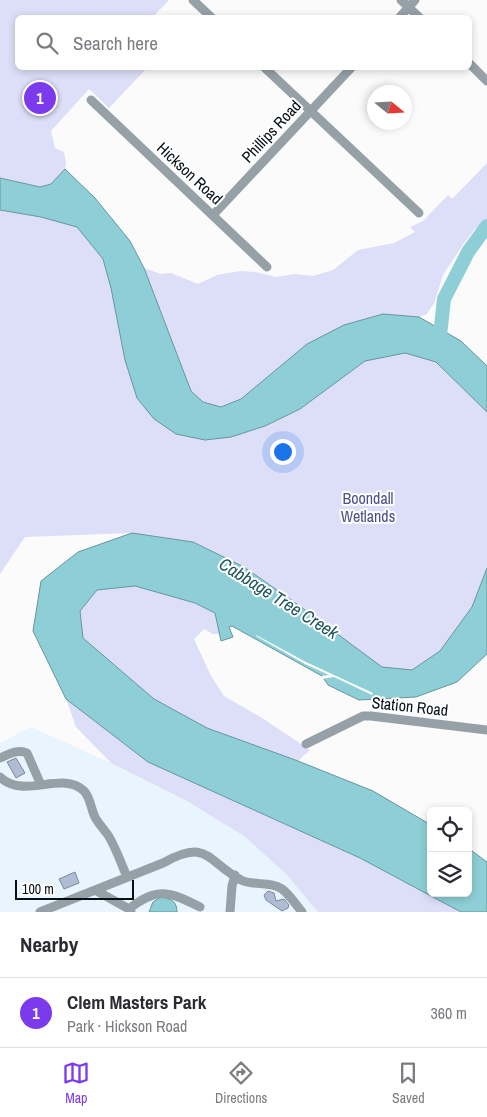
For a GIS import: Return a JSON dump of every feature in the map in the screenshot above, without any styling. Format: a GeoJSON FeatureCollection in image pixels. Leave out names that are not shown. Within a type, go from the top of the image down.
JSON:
{"type":"FeatureCollection","features":[{"type":"Feature","properties":{"kind":"street"},"geometry":{"type":"LineString","coordinates":[[193,0],[209,15]]}},
{"type":"Feature","properties":{"kind":"street"},"geometry":{"type":"LineString","coordinates":[[401,0],[417,15]]}},
{"type":"Feature","properties":{"kind":"street"},"geometry":{"type":"LineString","coordinates":[[402,15],[416,0]]}},
{"type":"Feature","properties":{"kind":"street"},"geometry":{"type":"LineString","coordinates":[[472,66],[487,80]]}},
{"type":"Feature","properties":{"kind":"street"},"geometry":{"type":"LineString","coordinates":[[267,70],[419,213]]}},
{"type":"Feature","properties":{"kind":"street","name":"Phillips Road"},"geometry":{"type":"LineString","coordinates":[[213,215],[350,70]]}},
{"type":"Feature","properties":{"kind":"street","name":"Hickson Road"},"geometry":{"type":"LineString","coordinates":[[91,100],[267,267]]}},
{"type":"Feature","properties":{"kind":"street","name":"Station Road"},"geometry":{"type":"LineString","coordinates":[[306,744],[363,716],[487,730]]}},
{"type":"Feature","properties":{"kind":"street"},"geometry":{"type":"LineString","coordinates":[[0,758],[17,751],[27,753],[41,786]]}},
{"type":"Feature","properties":{"kind":"street"},"geometry":{"type":"LineString","coordinates":[[0,777],[13,785],[70,784],[84,791],[88,795],[96,819],[108,836],[127,877]]}},
{"type":"Feature","properties":{"kind":"street"},"geometry":{"type":"LineString","coordinates":[[40,912],[180,854],[195,852],[208,855],[242,880],[277,886],[283,889],[302,912]]}},
{"type":"Feature","properties":{"kind":"street"},"geometry":{"type":"LineString","coordinates":[[230,912],[235,875]]}},
{"type":"Feature","properties":{"kind":"street"},"geometry":{"type":"LineString","coordinates":[[96,890],[130,910],[141,899],[161,892],[177,896],[200,907]]}},
{"type":"Feature","properties":{"kind":"shaded area"},"geometry":{"type":"Polygon","coordinates":[[[31,727],[111,763],[187,801],[244,836],[286,874],[318,912],[0,912],[0,743],[31,727]]]}},
{"type":"Feature","properties":{"kind":"green space"},"geometry":{"type":"Polygon","coordinates":[[[0,0],[169,0],[155,15],[15,15],[15,70],[145,70],[109,108],[89,89],[51,131],[55,148],[64,152],[66,163],[65,169],[51,184],[40,187],[0,178],[0,0]]]}},
{"type":"Feature","properties":{"kind":"green space"},"geometry":{"type":"Polygon","coordinates":[[[487,163],[487,225],[484,223],[475,229],[464,243],[443,275],[434,303],[427,314],[419,317],[383,314],[241,399],[221,407],[203,402],[191,391],[144,268],[161,274],[171,273],[198,284],[217,275],[240,271],[256,272],[276,277],[294,274],[313,276],[333,270],[358,250],[394,243],[415,232],[410,227],[423,221],[448,195],[452,199],[487,163]]]}},
{"type":"Feature","properties":{"kind":"green space","name":"Boondall Wetlands"},"geometry":{"type":"Polygon","coordinates":[[[0,210],[41,217],[77,227],[103,259],[111,288],[125,360],[231,437],[265,426],[300,409],[365,361],[405,353],[436,362],[487,412],[487,568],[472,607],[440,651],[412,670],[382,667],[244,567],[193,542],[132,533],[25,537],[0,574],[0,210]]]}},
{"type":"Feature","properties":{"kind":"green space"},"geometry":{"type":"Polygon","coordinates":[[[135,586],[195,603],[215,613],[220,634],[213,634],[204,629],[194,639],[211,676],[224,696],[262,718],[310,750],[298,761],[207,728],[154,699],[83,638],[80,611],[97,590],[135,586]]]}},
{"type":"Feature","properties":{"kind":"green space"},"geometry":{"type":"Polygon","coordinates":[[[66,699],[148,762],[360,858],[427,894],[427,897],[433,897],[461,912],[318,912],[286,874],[244,836],[187,801],[111,763],[76,727],[66,699]]]}},
{"type":"Feature","properties":{"kind":"water"},"geometry":{"type":"Polygon","coordinates":[[[65,169],[95,198],[130,241],[144,268],[191,391],[203,402],[221,407],[241,399],[307,344],[344,325],[383,314],[419,317],[461,341],[487,366],[487,412],[436,362],[405,353],[365,361],[300,409],[265,426],[231,437],[205,440],[176,434],[154,419],[137,398],[125,360],[111,288],[103,259],[77,227],[41,217],[0,210],[0,178],[40,187],[51,184],[65,169]]]}},
{"type":"Feature","properties":{"kind":"water","name":"Cabbage Tree Creek"},"geometry":{"type":"Polygon","coordinates":[[[132,533],[193,542],[244,567],[382,667],[412,670],[440,651],[472,607],[487,568],[487,654],[457,682],[416,697],[359,700],[328,685],[322,676],[232,626],[229,627],[233,637],[221,641],[215,613],[195,603],[135,586],[97,590],[80,611],[83,638],[154,699],[207,728],[373,791],[427,823],[427,894],[360,858],[148,762],[66,699],[33,631],[41,581],[78,552],[132,533]]]}},
{"type":"Feature","properties":{"kind":"water"},"geometry":{"type":"Polygon","coordinates":[[[472,851],[487,862],[487,912],[461,912],[433,897],[472,897],[472,851]]]}},
{"type":"Feature","properties":{"kind":"water"},"geometry":{"type":"Polygon","coordinates":[[[161,897],[173,901],[177,912],[149,912],[153,902],[161,897]]]}},
{"type":"Feature","properties":{"kind":"pier"},"geometry":{"type":"Polygon","coordinates":[[[256,635],[306,662],[373,693],[372,695],[334,677],[322,679],[322,676],[329,675],[305,664],[256,635]]]}},
{"type":"Feature","properties":{"kind":"building"},"geometry":{"type":"Polygon","coordinates":[[[16,758],[25,773],[16,778],[7,762],[16,758]]]}},
{"type":"Feature","properties":{"kind":"building"},"geometry":{"type":"Polygon","coordinates":[[[75,872],[79,883],[64,889],[59,879],[75,872]]]}},
{"type":"Feature","properties":{"kind":"building"},"geometry":{"type":"Polygon","coordinates":[[[268,891],[274,893],[276,901],[284,899],[289,905],[288,908],[282,911],[266,900],[264,895],[268,891]]]}},
{"type":"Feature","properties":{"kind":"waterway"},"geometry":{"type":"LineString","coordinates":[[439,345],[444,299],[468,252],[487,226]]}},
{"type":"Feature","properties":{"kind":"place","name":"Clem Masters Park"},"geometry":{"type":"Point","coordinates":[40,98]}}]}
